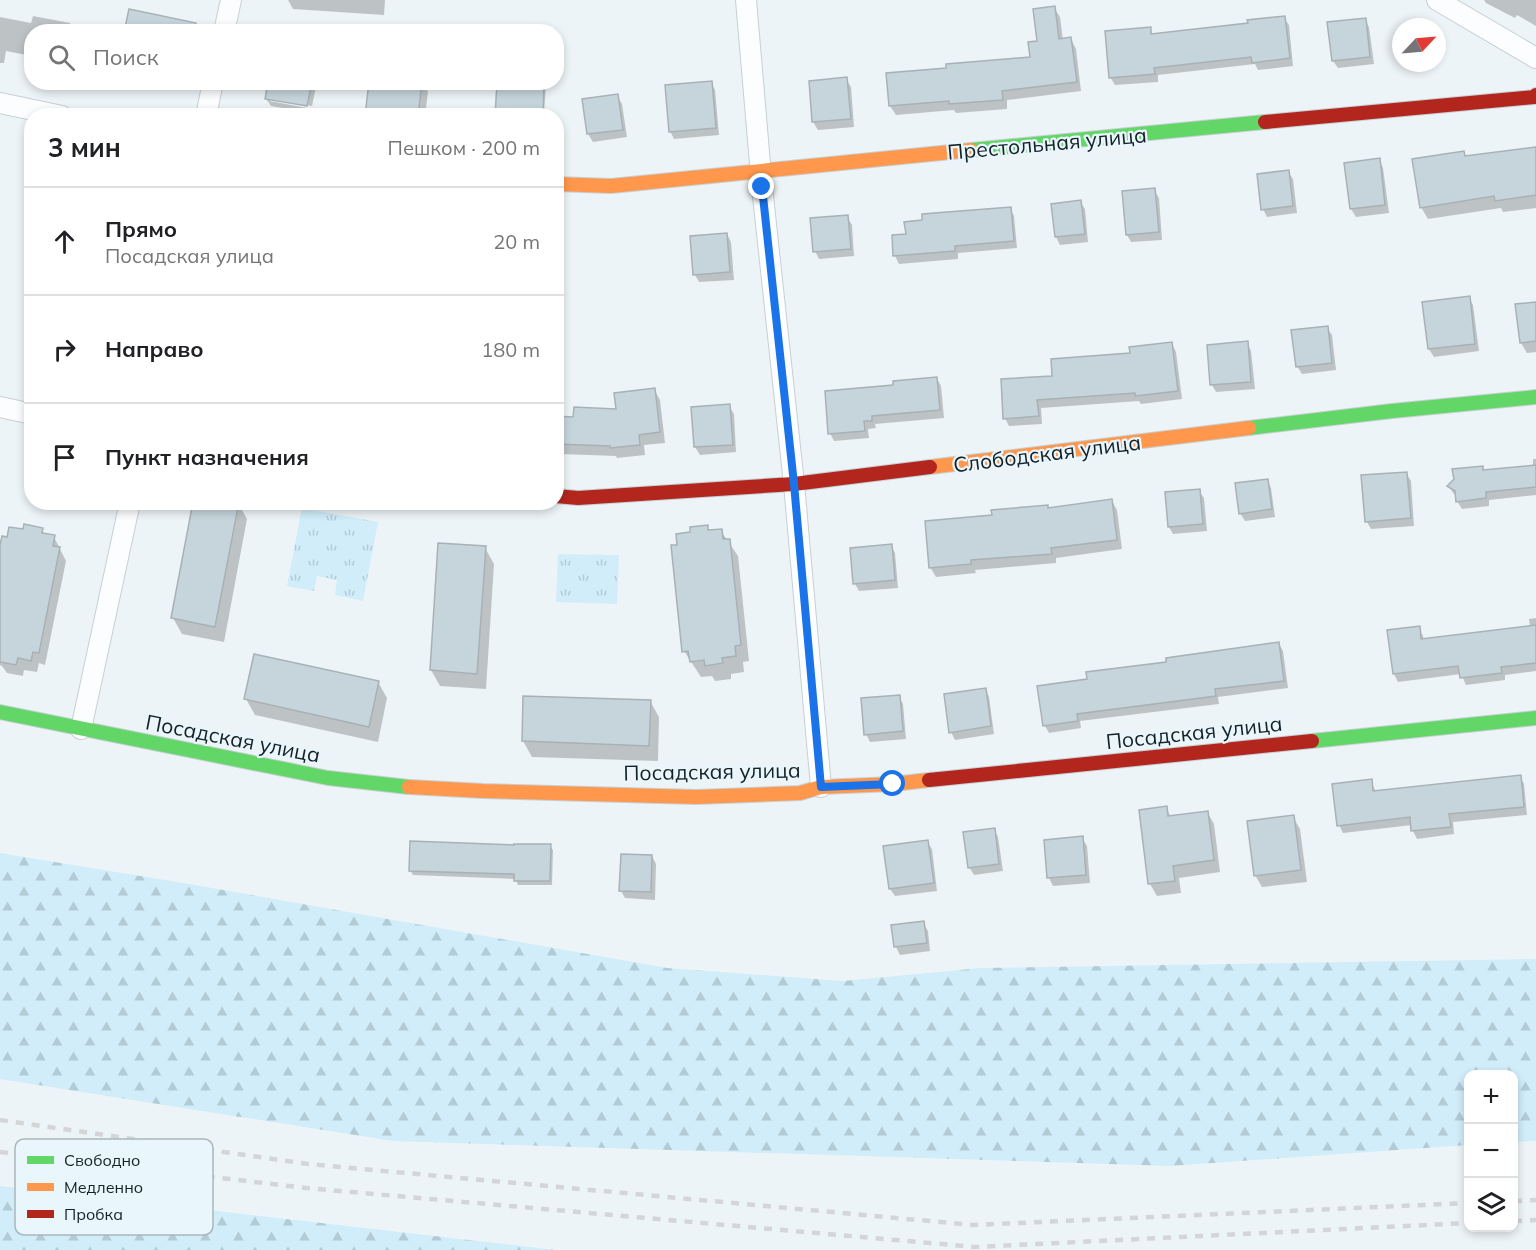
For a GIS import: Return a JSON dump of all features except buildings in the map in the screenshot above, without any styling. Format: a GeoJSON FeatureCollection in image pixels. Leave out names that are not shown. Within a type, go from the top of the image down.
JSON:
{"type":"FeatureCollection","features":[{"type":"Feature","properties":{"kind":"street"},"geometry":{"type":"LineString","coordinates":[[226,24],[231,0]]}},
{"type":"Feature","properties":{"kind":"street"},"geometry":{"type":"LineString","coordinates":[[746,0],[761,170],[794,484],[821,787]]}},
{"type":"Feature","properties":{"kind":"street"},"geometry":{"type":"LineString","coordinates":[[1437,0],[1536,58]]}},
{"type":"Feature","properties":{"kind":"street"},"geometry":{"type":"LineString","coordinates":[[208,108],[211,90]]}},
{"type":"Feature","properties":{"kind":"street","name":"Престольная улица"},"geometry":{"type":"LineString","coordinates":[[564,184],[611,186],[1536,95]]}},
{"type":"Feature","properties":{"kind":"street"},"geometry":{"type":"LineString","coordinates":[[0,103],[24,108]]}},
{"type":"Feature","properties":{"kind":"street","name":"Слободская улица"},"geometry":{"type":"LineString","coordinates":[[564,497],[578,498],[794,484],[1392,411],[1536,397]]}},
{"type":"Feature","properties":{"kind":"street"},"geometry":{"type":"LineString","coordinates":[[0,407],[24,412]]}},
{"type":"Feature","properties":{"kind":"street"},"geometry":{"type":"LineString","coordinates":[[81,729],[128,510]]}},
{"type":"Feature","properties":{"kind":"street","name":"Посадская улица"},"geometry":{"type":"LineString","coordinates":[[0,712],[328,778],[391,786],[696,797],[800,793],[821,787],[893,784],[1536,718]]}},
{"type":"Feature","properties":{"kind":"green space"},"geometry":{"type":"Polygon","coordinates":[[[302,510],[378,522],[363,601],[335,595],[337,580],[317,576],[314,591],[287,586],[302,510]]]}},
{"type":"Feature","properties":{"kind":"green space"},"geometry":{"type":"Polygon","coordinates":[[[558,554],[619,555],[617,604],[556,602],[558,554]]]}},
{"type":"Feature","properties":{"kind":"green space"},"geometry":{"type":"Polygon","coordinates":[[[0,853],[667,968],[843,981],[981,968],[1536,959],[1536,1141],[1518,1142],[1518,1070],[1464,1070],[1464,1145],[1170,1166],[393,1141],[0,1079],[0,853]]]}},
{"type":"Feature","properties":{"kind":"green space"},"geometry":{"type":"Polygon","coordinates":[[[0,1186],[15,1188],[15,1235],[213,1235],[213,1211],[556,1250],[0,1250],[0,1186]]]}},
{"type":"Feature","properties":{"kind":"railway"},"geometry":{"type":"LineString","coordinates":[[0,1120],[133,1139]]}},
{"type":"Feature","properties":{"kind":"railway"},"geometry":{"type":"LineString","coordinates":[[213,1150],[308,1164],[973,1225],[1464,1203]]}},
{"type":"Feature","properties":{"kind":"railway"},"geometry":{"type":"LineString","coordinates":[[0,1152],[15,1154]]}},
{"type":"Feature","properties":{"kind":"railway"},"geometry":{"type":"LineString","coordinates":[[213,1177],[306,1188],[975,1247],[1464,1223]]}},
{"type":"Feature","properties":{"kind":"railway"},"geometry":{"type":"LineString","coordinates":[[1518,1201],[1536,1200]]}},
{"type":"Feature","properties":{"kind":"railway"},"geometry":{"type":"LineString","coordinates":[[1518,1221],[1536,1220]]}},
{"type":"Feature","properties":{"kind":"traffic: fast"},"geometry":{"type":"LineString","coordinates":[[971,150],[1265,122]]}},
{"type":"Feature","properties":{"kind":"traffic: fast"},"geometry":{"type":"LineString","coordinates":[[1249,428],[1536,397]]}},
{"type":"Feature","properties":{"kind":"traffic: fast"},"geometry":{"type":"LineString","coordinates":[[0,712],[328,778],[409,787]]}},
{"type":"Feature","properties":{"kind":"traffic: fast"},"geometry":{"type":"LineString","coordinates":[[1312,741],[1536,718]]}},
{"type":"Feature","properties":{"kind":"traffic: slow"},"geometry":{"type":"LineString","coordinates":[[564,184],[611,186],[971,150]]}},
{"type":"Feature","properties":{"kind":"traffic: slow"},"geometry":{"type":"LineString","coordinates":[[930,467],[1249,428]]}},
{"type":"Feature","properties":{"kind":"traffic: slow"},"geometry":{"type":"LineString","coordinates":[[409,787],[696,797],[800,793],[821,787],[929,780]]}},
{"type":"Feature","properties":{"kind":"traffic: jam"},"geometry":{"type":"LineString","coordinates":[[1265,122],[1536,95]]}},
{"type":"Feature","properties":{"kind":"traffic: jam"},"geometry":{"type":"LineString","coordinates":[[564,497],[578,498],[794,484],[930,467]]}},
{"type":"Feature","properties":{"kind":"traffic: jam"},"geometry":{"type":"LineString","coordinates":[[929,780],[1312,741]]}},
{"type":"Feature","properties":{"kind":"route"},"geometry":{"type":"LineString","coordinates":[[762,187],[794,484],[821,787],[893,784]]}}]}
